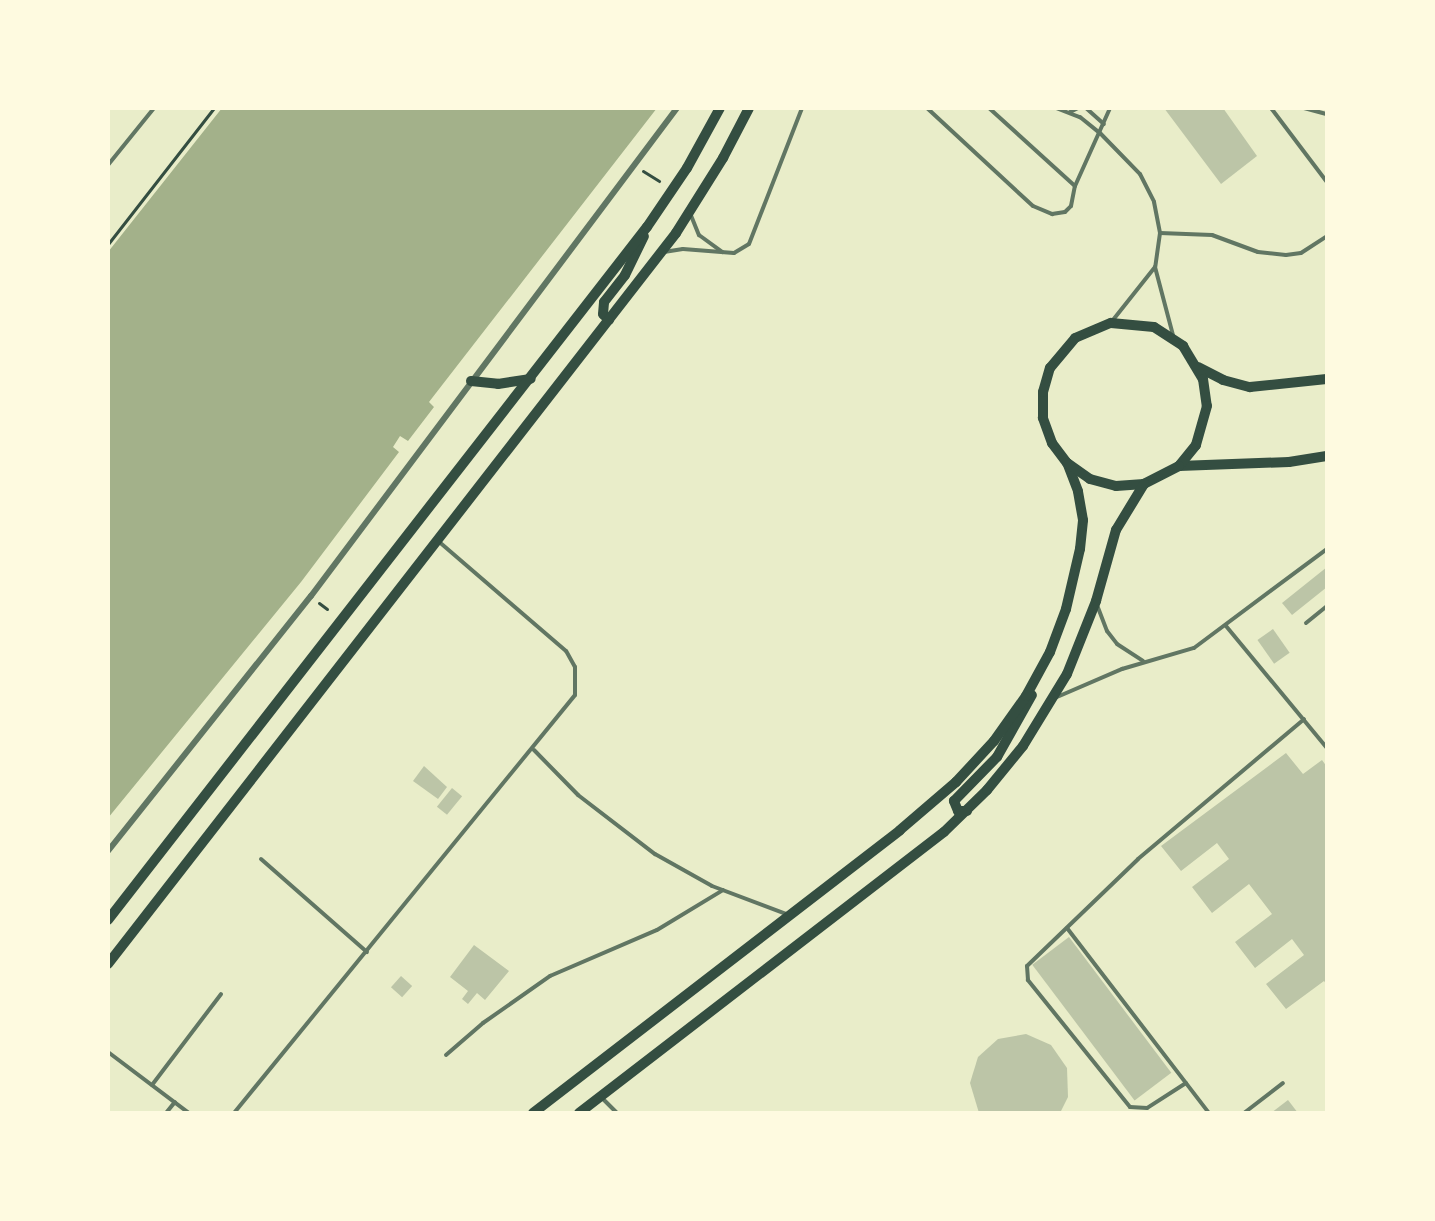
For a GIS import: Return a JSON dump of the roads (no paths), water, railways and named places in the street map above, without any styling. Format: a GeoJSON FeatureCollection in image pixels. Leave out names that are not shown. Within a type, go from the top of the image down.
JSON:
{"type":"FeatureCollection","features":[{"type":"Feature","properties":{"kind":"main road"},"geometry":{"type":"LineString","coordinates":[[108,920],[647,227],[687,168],[720,108]]}},
{"type":"Feature","properties":{"kind":"main road"},"geometry":{"type":"LineString","coordinates":[[108,964],[661,253],[689,213],[749,108]]}},
{"type":"Feature","properties":{"kind":"main road"},"geometry":{"type":"LineString","coordinates":[[609,320],[602,306],[632,264],[647,227]]}},
{"type":"Feature","properties":{"kind":"main road"},"geometry":{"type":"LineString","coordinates":[[967,811],[958,811],[954,801],[1008,742],[1024,715],[1039,672],[1066,609],[1082,535],[1080,498],[1067,463],[1046,431],[1042,405],[1045,380],[1057,356],[1075,338],[1111,323],[1143,324],[1173,338],[1198,367],[1222,380],[1250,387],[1327,379]]}},
{"type":"Feature","properties":{"kind":"main road"},"geometry":{"type":"LineString","coordinates":[[1067,463],[1103,483],[1144,484],[1179,466],[1196,445],[1206,420],[1206,393],[1198,367]]}},
{"type":"Feature","properties":{"kind":"main road"},"geometry":{"type":"LineString","coordinates":[[471,381],[498,384],[531,378]]}},
{"type":"Feature","properties":{"kind":"main road"},"geometry":{"type":"LineString","coordinates":[[1179,466],[1289,462],[1327,456]]}},
{"type":"Feature","properties":{"kind":"main road"},"geometry":{"type":"LineString","coordinates":[[579,1113],[967,811],[1023,746],[1054,698],[1096,601],[1116,530],[1144,484]]}},
{"type":"Feature","properties":{"kind":"main road"},"geometry":{"type":"LineString","coordinates":[[533,1113],[791,915],[956,782],[1011,720],[1039,672]]}},
{"type":"Feature","properties":{"kind":"street"},"geometry":{"type":"LineString","coordinates":[[108,851],[311,596],[677,108]]}},
{"type":"Feature","properties":{"kind":"lane"},"geometry":{"type":"LineString","coordinates":[[108,165],[154,108]]}},
{"type":"Feature","properties":{"kind":"lane"},"geometry":{"type":"LineString","coordinates":[[661,253],[682,249],[723,253],[740,251],[749,244],[802,108]]}},
{"type":"Feature","properties":{"kind":"lane"},"geometry":{"type":"LineString","coordinates":[[927,108],[1039,210],[1065,212],[1071,206],[1075,186],[1110,108]]}},
{"type":"Feature","properties":{"kind":"lane"},"geometry":{"type":"LineString","coordinates":[[990,108],[1075,186]]}},
{"type":"Feature","properties":{"kind":"lane"},"geometry":{"type":"LineString","coordinates":[[1056,108],[1069,112],[1100,133],[1148,188],[1160,233],[1155,267],[1173,338]]}},
{"type":"Feature","properties":{"kind":"lane"},"geometry":{"type":"LineString","coordinates":[[1069,112],[1078,108]]}},
{"type":"Feature","properties":{"kind":"lane"},"geometry":{"type":"LineString","coordinates":[[1086,108],[1104,124]]}},
{"type":"Feature","properties":{"kind":"lane"},"geometry":{"type":"LineString","coordinates":[[1272,108],[1327,182]]}},
{"type":"Feature","properties":{"kind":"lane"},"geometry":{"type":"LineString","coordinates":[[1304,108],[1327,114]]}},
{"type":"Feature","properties":{"kind":"lane"},"geometry":{"type":"LineString","coordinates":[[689,213],[699,235],[723,253]]}},
{"type":"Feature","properties":{"kind":"lane"},"geometry":{"type":"LineString","coordinates":[[1160,233],[1223,237],[1272,255],[1300,253],[1326,239]]}},
{"type":"Feature","properties":{"kind":"lane"},"geometry":{"type":"LineString","coordinates":[[1111,323],[1155,267]]}},
{"type":"Feature","properties":{"kind":"lane"},"geometry":{"type":"LineString","coordinates":[[234,1113],[534,750],[575,695],[577,677],[571,659],[437,540]]}},
{"type":"Feature","properties":{"kind":"lane"},"geometry":{"type":"LineString","coordinates":[[1054,698],[1144,662],[1194,648],[1327,549]]}},
{"type":"Feature","properties":{"kind":"lane"},"geometry":{"type":"LineString","coordinates":[[1096,601],[1100,617],[1117,644],[1144,662]]}},
{"type":"Feature","properties":{"kind":"lane"},"geometry":{"type":"LineString","coordinates":[[1306,623],[1327,606]]}},
{"type":"Feature","properties":{"kind":"lane"},"geometry":{"type":"LineString","coordinates":[[1226,626],[1327,748]]}},
{"type":"Feature","properties":{"kind":"lane"},"geometry":{"type":"LineString","coordinates":[[1186,1083],[1143,1110],[1130,1107],[1028,980],[1030,962],[1138,859],[1304,719]]}},
{"type":"Feature","properties":{"kind":"lane"},"geometry":{"type":"LineString","coordinates":[[534,750],[578,795],[628,836],[723,890],[791,915]]}},
{"type":"Feature","properties":{"kind":"lane"},"geometry":{"type":"LineString","coordinates":[[261,859],[367,952]]}},
{"type":"Feature","properties":{"kind":"lane"},"geometry":{"type":"LineString","coordinates":[[446,1055],[509,1003],[550,976],[657,930],[723,890]]}},
{"type":"Feature","properties":{"kind":"lane"},"geometry":{"type":"LineString","coordinates":[[1067,928],[1209,1113]]}},
{"type":"Feature","properties":{"kind":"lane"},"geometry":{"type":"LineString","coordinates":[[152,1085],[221,994]]}},
{"type":"Feature","properties":{"kind":"lane"},"geometry":{"type":"LineString","coordinates":[[108,1052],[189,1113]]}},
{"type":"Feature","properties":{"kind":"lane"},"geometry":{"type":"LineString","coordinates":[[1244,1113],[1283,1083]]}},
{"type":"Feature","properties":{"kind":"lane"},"geometry":{"type":"LineString","coordinates":[[600,1097],[617,1113]]}},
{"type":"Feature","properties":{"kind":"lane"},"geometry":{"type":"LineString","coordinates":[[166,1113],[174,1102]]}}]}
